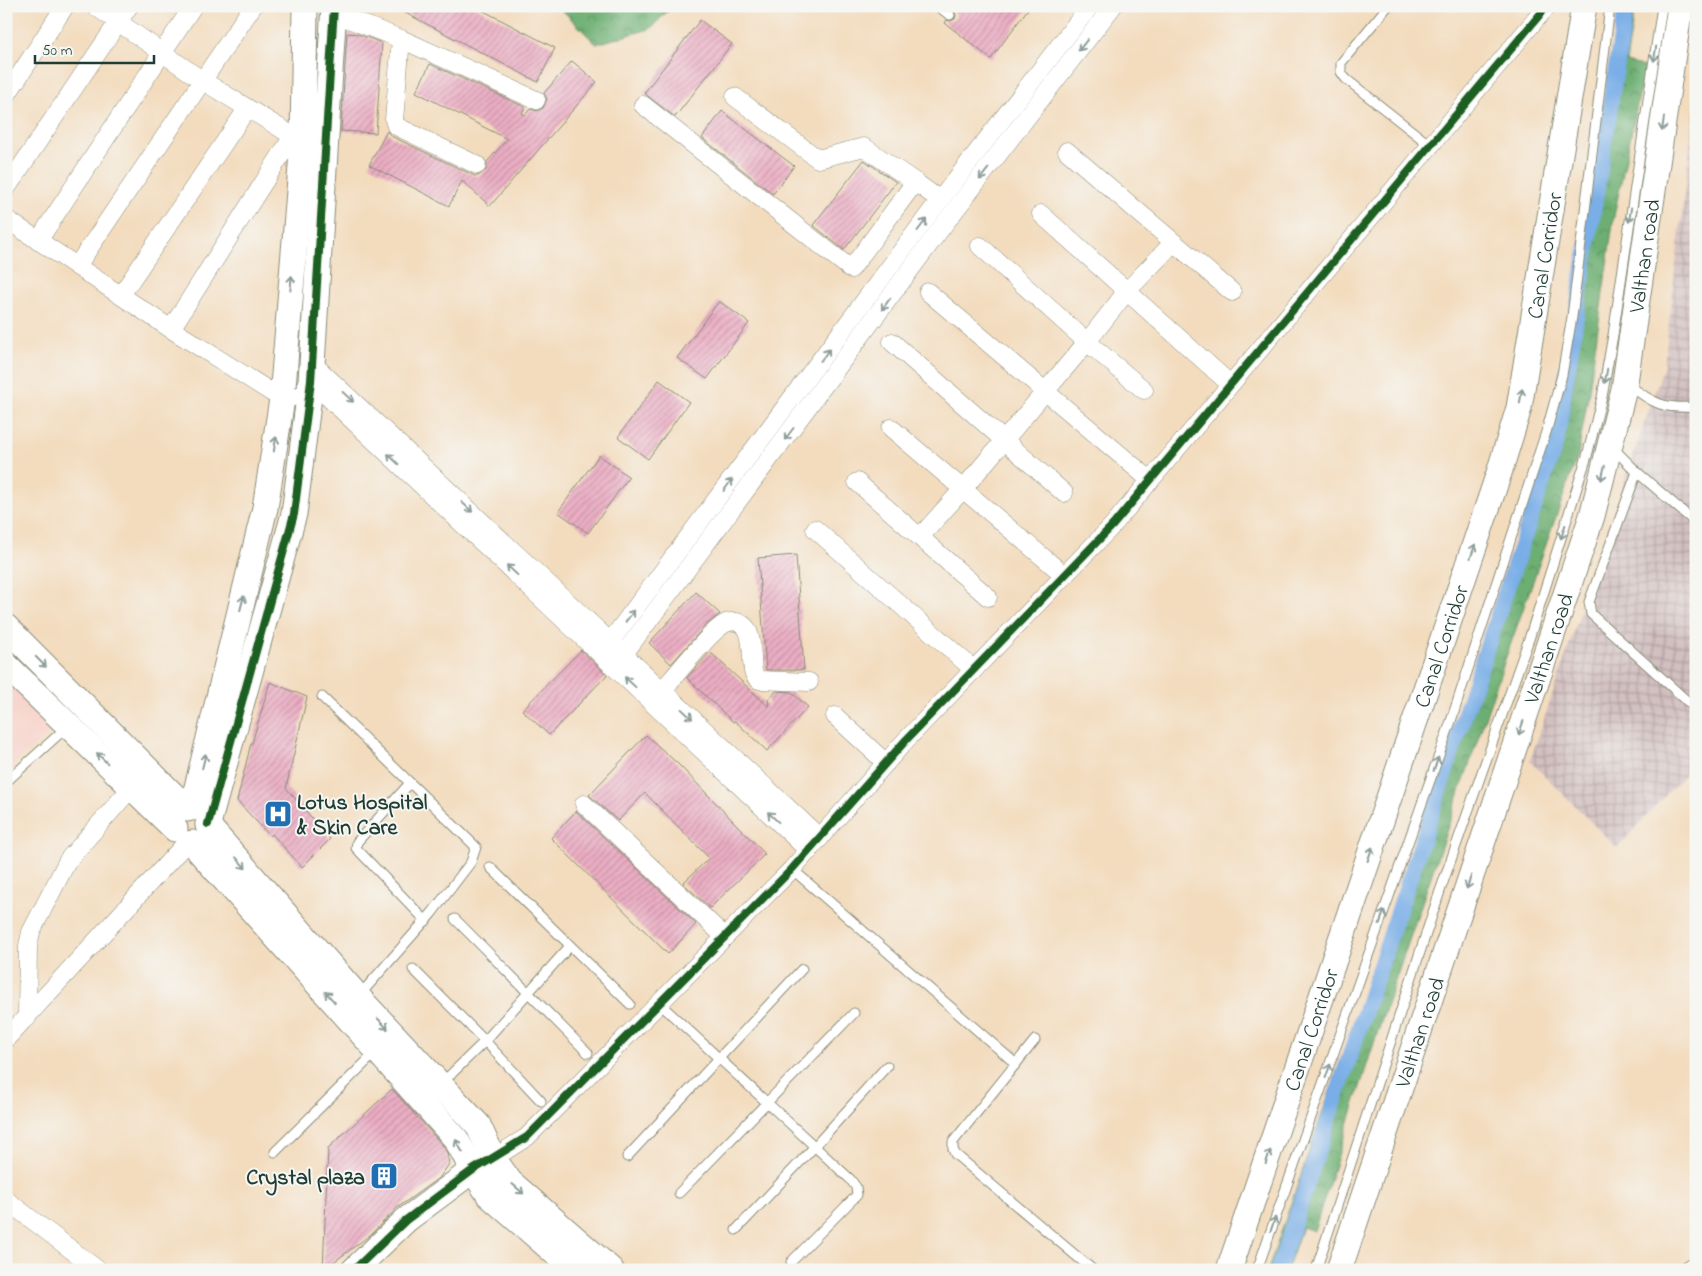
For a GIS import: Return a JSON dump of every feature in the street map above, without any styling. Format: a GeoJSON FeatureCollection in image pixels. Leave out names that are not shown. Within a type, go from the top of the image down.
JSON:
{"type":"FeatureCollection","features":[{"type":"Feature","properties":{"kind":"street"},"geometry":{"type":"LineString","coordinates":[[6,96],[65,6]]}},
{"type":"Feature","properties":{"kind":"street"},"geometry":{"type":"LineString","coordinates":[[96,6],[203,81],[298,139]]}},
{"type":"Feature","properties":{"kind":"street"},"geometry":{"type":"LineString","coordinates":[[6,189],[129,6]]}},
{"type":"Feature","properties":{"kind":"street"},"geometry":{"type":"LineString","coordinates":[[38,241],[193,6]]}},
{"type":"Feature","properties":{"kind":"street"},"geometry":{"type":"LineString","coordinates":[[77,266],[253,6]]}},
{"type":"Feature","properties":{"kind":"street"},"geometry":{"type":"LineString","coordinates":[[193,826],[265,508],[282,399],[305,6]]}},
{"type":"Feature","properties":{"kind":"street"},"geometry":{"type":"LineString","coordinates":[[612,654],[940,200],[1090,6]]}},
{"type":"Feature","properties":{"kind":"street"},"geometry":{"type":"LineString","coordinates":[[612,654],[1112,6]]}},
{"type":"Feature","properties":{"kind":"street"},"geometry":{"type":"LineString","coordinates":[[354,1270],[406,1220],[483,1164],[527,1137],[792,869],[886,763],[1113,525],[1547,6]]}},
{"type":"Feature","properties":{"kind":"street","name":"Canal Corridor"},"geometry":{"type":"LineString","coordinates":[[1229,1270],[1496,482],[1519,408],[1584,6]]}},
{"type":"Feature","properties":{"kind":"street"},"geometry":{"type":"LineString","coordinates":[[6,1039],[27,1018],[193,826],[294,514],[311,380],[334,10],[536,100]]}},
{"type":"Feature","properties":{"kind":"street","name":"Valthan road"},"geometry":{"type":"LineString","coordinates":[[1339,1270],[1592,516],[1625,382],[1679,11]]}},
{"type":"Feature","properties":{"kind":"street"},"geometry":{"type":"LineString","coordinates":[[401,39],[394,120],[396,126],[477,165]]}},
{"type":"Feature","properties":{"kind":"street"},"geometry":{"type":"LineString","coordinates":[[735,97],[818,159],[864,147],[940,200]]}},
{"type":"Feature","properties":{"kind":"street"},"geometry":{"type":"LineString","coordinates":[[644,105],[850,270],[915,182]]}},
{"type":"Feature","properties":{"kind":"street"},"geometry":{"type":"LineString","coordinates":[[121,295],[247,109]]}},
{"type":"Feature","properties":{"kind":"street"},"geometry":{"type":"LineString","coordinates":[[171,329],[298,139]]}},
{"type":"Feature","properties":{"kind":"street"},"geometry":{"type":"LineString","coordinates":[[1067,151],[1232,292]]}},
{"type":"Feature","properties":{"kind":"street"},"geometry":{"type":"LineString","coordinates":[[1041,214],[1230,384]]}},
{"type":"Feature","properties":{"kind":"street"},"geometry":{"type":"LineString","coordinates":[[6,219],[171,329],[282,399]]}},
{"type":"Feature","properties":{"kind":"street"},"geometry":{"type":"LineString","coordinates":[[920,537],[964,489],[1087,342],[1127,291],[1174,243]]}},
{"type":"Feature","properties":{"kind":"street"},"geometry":{"type":"LineString","coordinates":[[980,246],[1087,342],[1144,390]]}},
{"type":"Feature","properties":{"kind":"street"},"geometry":{"type":"LineString","coordinates":[[928,292],[1150,480]]}},
{"type":"Feature","properties":{"kind":"street"},"geometry":{"type":"LineString","coordinates":[[892,342],[1064,493]]}},
{"type":"Feature","properties":{"kind":"street"},"geometry":{"type":"LineString","coordinates":[[282,399],[311,380]]}},
{"type":"Feature","properties":{"kind":"street"},"geometry":{"type":"LineString","coordinates":[[311,380],[612,654],[814,844]]}},
{"type":"Feature","properties":{"kind":"street"},"geometry":{"type":"LineString","coordinates":[[891,428],[1064,575]]}},
{"type":"Feature","properties":{"kind":"street"},"geometry":{"type":"LineString","coordinates":[[857,482],[988,597]]}},
{"type":"Feature","properties":{"kind":"street"},"geometry":{"type":"LineString","coordinates":[[814,529],[974,670]]}},
{"type":"Feature","properties":{"kind":"street"},"geometry":{"type":"LineString","coordinates":[[662,691],[717,629],[732,622],[739,622],[746,626],[749,634],[753,671],[759,680],[809,682]]}},
{"type":"Feature","properties":{"kind":"street"},"geometry":{"type":"LineString","coordinates":[[6,627],[478,1125],[489,1195],[575,1270]]}},
{"type":"Feature","properties":{"kind":"street"},"geometry":{"type":"LineString","coordinates":[[612,654],[662,691],[814,844]]}},
{"type":"Feature","properties":{"kind":"street"},"geometry":{"type":"LineString","coordinates":[[6,665],[132,787],[193,826],[377,1050],[456,1139],[483,1164],[510,1182],[611,1270]]}},
{"type":"Feature","properties":{"kind":"street"},"geometry":{"type":"LineString","coordinates":[[835,716],[886,763]]}},
{"type":"Feature","properties":{"kind":"street"},"geometry":{"type":"LineString","coordinates":[[27,1018],[28,946],[31,932],[68,860],[132,787]]}},
{"type":"Feature","properties":{"kind":"street"},"geometry":{"type":"LineString","coordinates":[[584,804],[725,937]]}},
{"type":"Feature","properties":{"kind":"street"},"geometry":{"type":"LineString","coordinates":[[6,1200],[98,1270]]}},
{"type":"Feature","properties":{"kind":"lane"},"geometry":{"type":"LineString","coordinates":[[937,6],[950,15]]}},
{"type":"Feature","properties":{"kind":"lane"},"geometry":{"type":"LineString","coordinates":[[1388,6],[1341,64],[1341,72],[1346,79],[1431,146]]}},
{"type":"Feature","properties":{"kind":"lane"},"geometry":{"type":"LineString","coordinates":[[1257,1270],[1450,724],[1547,430],[1562,376],[1572,317],[1610,6]]}},
{"type":"Feature","properties":{"kind":"lane"},"geometry":{"type":"LineString","coordinates":[[1316,1270],[1440,891],[1530,636],[1587,456],[1602,397],[1679,11]]}},
{"type":"Feature","properties":{"kind":"lane"},"geometry":{"type":"LineString","coordinates":[[1625,382],[1654,403],[1676,408],[1696,407]]}},
{"type":"Feature","properties":{"kind":"lane"},"geometry":{"type":"LineString","coordinates":[[1610,445],[1637,472],[1696,523]]}},
{"type":"Feature","properties":{"kind":"lane"},"geometry":{"type":"LineString","coordinates":[[1637,472],[1589,602],[1591,614],[1696,709]]}},
{"type":"Feature","properties":{"kind":"lane"},"geometry":{"type":"LineString","coordinates":[[322,697],[476,847],[471,862],[426,921],[358,997]]}},
{"type":"Feature","properties":{"kind":"lane"},"geometry":{"type":"LineString","coordinates":[[8,776],[68,726]]}},
{"type":"Feature","properties":{"kind":"lane"},"geometry":{"type":"LineString","coordinates":[[410,783],[357,842],[356,848],[426,921]]}},
{"type":"Feature","properties":{"kind":"lane"},"geometry":{"type":"LineString","coordinates":[[490,867],[630,1004]]}},
{"type":"Feature","properties":{"kind":"lane"},"geometry":{"type":"LineString","coordinates":[[792,869],[1016,1064]]}},
{"type":"Feature","properties":{"kind":"lane"},"geometry":{"type":"LineString","coordinates":[[455,919],[588,1053]]}},
{"type":"Feature","properties":{"kind":"lane"},"geometry":{"type":"LineString","coordinates":[[440,1084],[484,1041],[570,946]]}},
{"type":"Feature","properties":{"kind":"lane"},"geometry":{"type":"LineString","coordinates":[[413,968],[541,1101]]}},
{"type":"Feature","properties":{"kind":"lane"},"geometry":{"type":"LineString","coordinates":[[628,1157],[802,969]]}},
{"type":"Feature","properties":{"kind":"lane"},"geometry":{"type":"LineString","coordinates":[[659,1003],[856,1186],[858,1194],[791,1262]]}},
{"type":"Feature","properties":{"kind":"lane"},"geometry":{"type":"LineString","coordinates":[[679,1193],[854,1013]]}},
{"type":"Feature","properties":{"kind":"lane"},"geometry":{"type":"LineString","coordinates":[[1035,1040],[953,1142],[953,1149],[955,1154],[1093,1270]]}},
{"type":"Feature","properties":{"kind":"lane"},"geometry":{"type":"LineString","coordinates":[[275,1152],[377,1050]]}},
{"type":"Feature","properties":{"kind":"lane"},"geometry":{"type":"LineString","coordinates":[[736,1230],[887,1066]]}},
{"type":"Feature","properties":{"kind":"lane"},"geometry":{"type":"LineString","coordinates":[[1679,1270],[1696,1259]]}},
{"type":"Feature","properties":{"kind":"shaded area"},"geometry":{"type":"Polygon","coordinates":[[[1696,96],[1696,762],[1617,848],[1530,761],[1664,365],[1696,96]]]}},
{"type":"Feature","properties":{"kind":"shaded area"},"geometry":{"type":"Polygon","coordinates":[[[6,676],[59,726],[10,767],[6,764],[6,676]]]}},
{"type":"Feature","properties":{"kind":"green space"},"geometry":{"type":"Polygon","coordinates":[[[558,6],[673,6],[650,29],[596,44],[558,6]]]}},
{"type":"Feature","properties":{"kind":"green space"},"geometry":{"type":"Polygon","coordinates":[[[1625,6],[1635,6],[1626,62],[1645,67],[1614,216],[1578,455],[1506,657],[1374,1043],[1314,1231],[1302,1227],[1287,1270],[1268,1270],[1408,866],[1461,735],[1562,443],[1573,387],[1625,6]]]}},
{"type":"Feature","properties":{"kind":"building"},"geometry":{"type":"Polygon","coordinates":[[[392,6],[474,6],[555,48],[538,82],[392,6]]]}},
{"type":"Feature","properties":{"kind":"building"},"geometry":{"type":"Polygon","coordinates":[[[957,6],[1030,6],[991,59],[945,23],[947,20],[955,19],[954,11],[957,6]]]}},
{"type":"Feature","properties":{"kind":"building"},"geometry":{"type":"Polygon","coordinates":[[[700,20],[732,44],[675,117],[644,93],[700,20]]]}},
{"type":"Feature","properties":{"kind":"building"},"geometry":{"type":"Polygon","coordinates":[[[347,33],[358,34],[382,43],[376,133],[341,131],[347,33]]]}},
{"type":"Feature","properties":{"kind":"building"},"geometry":{"type":"Polygon","coordinates":[[[572,61],[597,82],[490,206],[462,181],[449,206],[369,165],[387,131],[391,136],[478,176],[486,170],[487,162],[507,139],[416,92],[430,64],[525,107],[522,113],[525,115],[530,109],[537,111],[543,108],[547,99],[544,93],[572,61]]]}},
{"type":"Feature","properties":{"kind":"building"},"geometry":{"type":"Polygon","coordinates":[[[722,111],[794,166],[773,194],[702,138],[722,111]]]}},
{"type":"Feature","properties":{"kind":"building"},"geometry":{"type":"Polygon","coordinates":[[[864,160],[896,182],[844,250],[813,225],[864,160]]]}},
{"type":"Feature","properties":{"kind":"building"},"geometry":{"type":"Polygon","coordinates":[[[719,301],[749,323],[707,379],[677,358],[719,301]]]}},
{"type":"Feature","properties":{"kind":"building"},"geometry":{"type":"Polygon","coordinates":[[[659,380],[689,402],[648,459],[618,437],[659,380]]]}},
{"type":"Feature","properties":{"kind":"building"},"geometry":{"type":"Polygon","coordinates":[[[599,455],[629,477],[588,533],[558,512],[599,455]]]}},
{"type":"Feature","properties":{"kind":"building"},"geometry":{"type":"Polygon","coordinates":[[[796,555],[804,670],[766,670],[758,558],[796,555]]]}},
{"type":"Feature","properties":{"kind":"building"},"geometry":{"type":"Polygon","coordinates":[[[696,592],[720,614],[704,627],[671,664],[649,643],[696,592]]]}},
{"type":"Feature","properties":{"kind":"building"},"geometry":{"type":"Polygon","coordinates":[[[581,650],[607,675],[549,735],[522,710],[581,650]]]}},
{"type":"Feature","properties":{"kind":"building"},"geometry":{"type":"Polygon","coordinates":[[[710,652],[769,707],[768,700],[776,691],[791,692],[808,707],[767,751],[687,678],[710,652]]]}},
{"type":"Feature","properties":{"kind":"building"},"geometry":{"type":"Polygon","coordinates":[[[270,682],[307,697],[286,788],[330,839],[302,867],[272,834],[270,836],[237,801],[251,743],[270,682]]]}},
{"type":"Feature","properties":{"kind":"building"},"geometry":{"type":"Polygon","coordinates":[[[646,735],[679,765],[765,854],[710,908],[683,883],[709,858],[645,793],[618,821],[589,795],[646,735]]]}},
{"type":"Feature","properties":{"kind":"building"},"geometry":{"type":"Polygon","coordinates":[[[576,811],[696,924],[668,954],[551,838],[576,811]]]}},
{"type":"Feature","properties":{"kind":"building","name":"Crystal plaza"},"geometry":{"type":"Polygon","coordinates":[[[392,1089],[444,1147],[449,1164],[440,1177],[397,1208],[370,1235],[323,1270],[328,1148],[392,1089]]]}},
{"type":"Feature","properties":{"kind":"waterway"},"geometry":{"type":"LineString","coordinates":[[1278,1270],[1556,442],[1626,6]]}},
{"type":"Feature","properties":{"kind":"cycle path"},"geometry":{"type":"LineString","coordinates":[[208,824],[294,514],[311,381],[334,6]]}},
{"type":"Feature","properties":{"kind":"cycle path"},"geometry":{"type":"LineString","coordinates":[[354,1270],[406,1220],[473,1170],[527,1137],[792,869],[906,740],[1113,525],[1547,6]]}},
{"type":"Feature","properties":{"kind":"place","name":"Lotus Hospital & Skin Care"},"geometry":{"type":"Point","coordinates":[278,814]}},
{"type":"Feature","properties":{"kind":"place","name":"Crystal plaza"},"geometry":{"type":"Point","coordinates":[384,1176]}}]}
